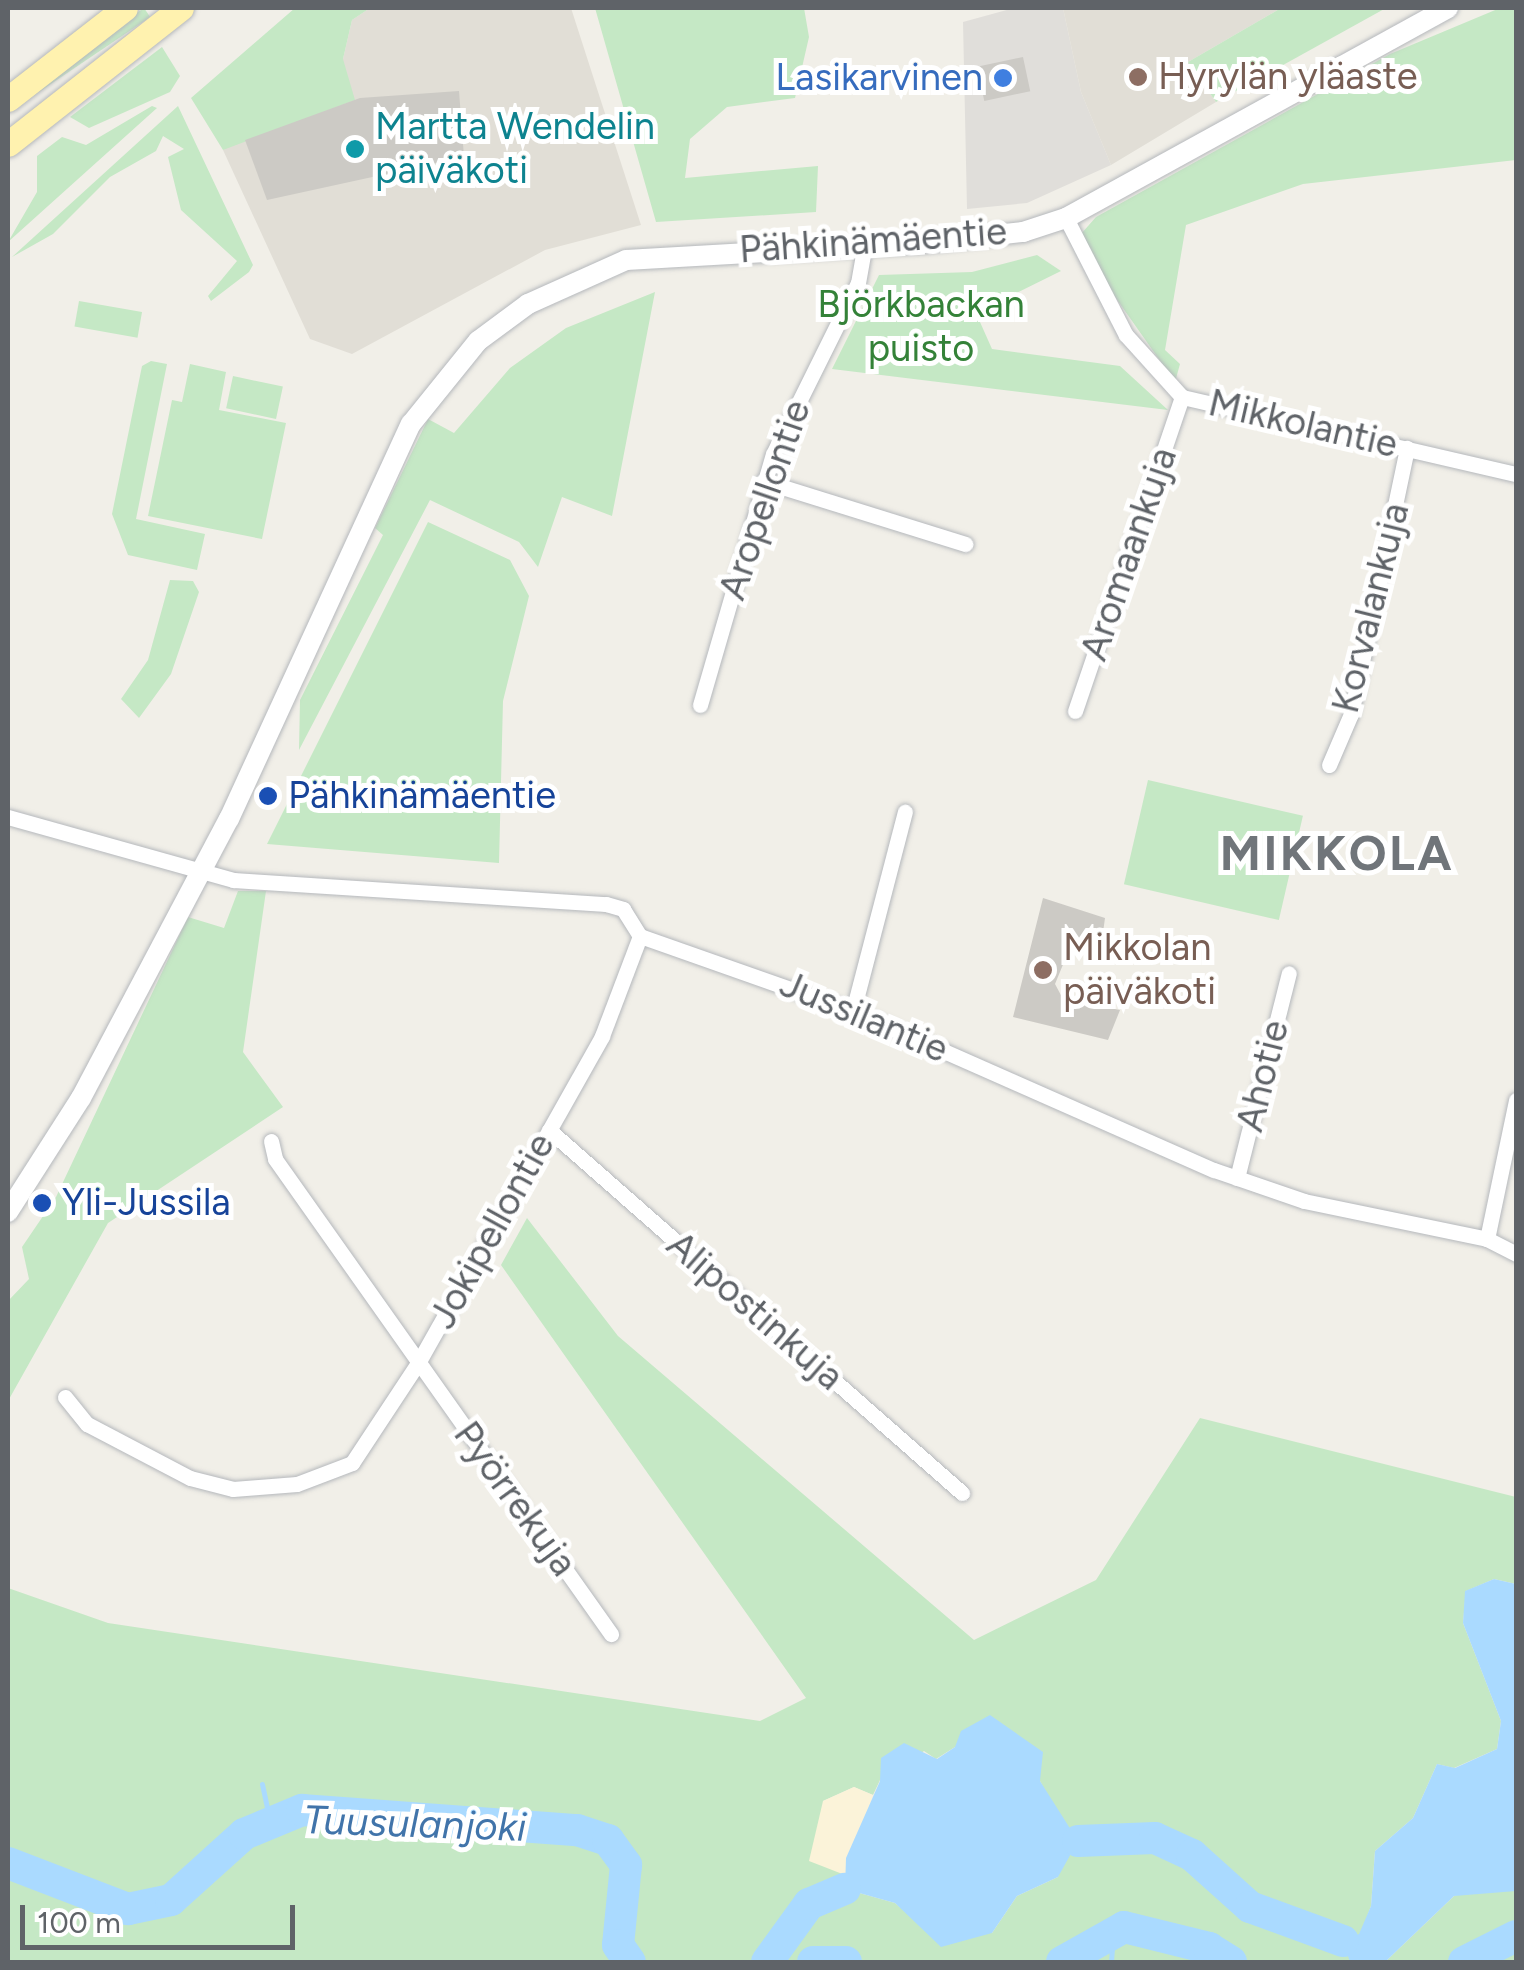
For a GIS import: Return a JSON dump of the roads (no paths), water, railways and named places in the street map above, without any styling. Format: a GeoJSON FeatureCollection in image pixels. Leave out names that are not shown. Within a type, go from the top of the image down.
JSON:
{"type":"FeatureCollection","features":[{"type":"Feature","properties":{"kind":"main road"},"geometry":{"type":"LineString","coordinates":[[8,99],[125,8]]}},
{"type":"Feature","properties":{"kind":"main road"},"geometry":{"type":"LineString","coordinates":[[8,144],[181,8]]}},
{"type":"Feature","properties":{"kind":"street","name":"Pähkinämäentie"},"geometry":{"type":"LineString","coordinates":[[8,1212],[81,1098],[199,874],[410,424],[478,340],[528,304],[626,260],[1023,232],[1066,218],[1448,8]]}},
{"type":"Feature","properties":{"kind":"street","name":"Mikkolantie"},"geometry":{"type":"LineString","coordinates":[[1066,218],[1126,335],[1182,397],[1516,474]]}},
{"type":"Feature","properties":{"kind":"street","name":"Aropellontie"},"geometry":{"type":"LineString","coordinates":[[700,705],[763,482],[858,283],[864,246]]}},
{"type":"Feature","properties":{"kind":"street","name":"Aromaankuja"},"geometry":{"type":"LineString","coordinates":[[1075,711],[1182,397]]}},
{"type":"Feature","properties":{"kind":"street","name":"Korvalankuja"},"geometry":{"type":"LineString","coordinates":[[1329,765],[1351,714],[1407,448]]}},
{"type":"Feature","properties":{"kind":"street"},"geometry":{"type":"LineString","coordinates":[[763,482],[965,544]]}},
{"type":"Feature","properties":{"kind":"street"},"geometry":{"type":"LineString","coordinates":[[853,1010],[905,812]]}},
{"type":"Feature","properties":{"kind":"street","name":"Jussilantie"},"geometry":{"type":"LineString","coordinates":[[8,817],[199,874],[606,904],[623,909],[640,936],[853,1010],[1236,1178],[1304,1201],[1487,1239],[1516,1254]]}},
{"type":"Feature","properties":{"kind":"street","name":"Jokipellontie"},"geometry":{"type":"LineString","coordinates":[[64,1397],[87,1424],[190,1478],[233,1489],[297,1484],[352,1464],[418,1363],[602,1036],[640,936]]}},
{"type":"Feature","properties":{"kind":"street","name":"Ahotie"},"geometry":{"type":"LineString","coordinates":[[1236,1178],[1289,972]]}},
{"type":"Feature","properties":{"kind":"street"},"geometry":{"type":"LineString","coordinates":[[1487,1239],[1516,1100]]}},
{"type":"Feature","properties":{"kind":"street","name":"Alipostinkuja"},"geometry":{"type":"LineString","coordinates":[[548,1130],[962,1493]]}},
{"type":"Feature","properties":{"kind":"street","name":"Pyörrekuja"},"geometry":{"type":"LineString","coordinates":[[271,1141],[275,1160],[612,1634]]}},
{"type":"Feature","properties":{"kind":"water"},"geometry":{"type":"Polygon","coordinates":[[[1494,1579],[1516,1584],[1516,1891],[1454,1896],[1385,1962],[1350,1962],[1343,1941],[1359,1934],[1371,1906],[1375,1851],[1413,1818],[1437,1764],[1455,1768],[1497,1749],[1501,1721],[1463,1623],[1465,1591],[1494,1579]]]}},
{"type":"Feature","properties":{"kind":"water"},"geometry":{"type":"Polygon","coordinates":[[[990,1715],[1043,1752],[1040,1781],[1078,1841],[1058,1877],[1017,1896],[992,1933],[941,1947],[895,1903],[845,1889],[846,1858],[880,1781],[881,1758],[904,1743],[937,1759],[955,1747],[961,1731],[990,1715]]]}},
{"type":"Feature","properties":{"kind":"waterway"},"geometry":{"type":"LineString","coordinates":[[262,1784],[270,1823]]}},
{"type":"Feature","properties":{"kind":"waterway","name":"Tuusulanjoki"},"geometry":{"type":"LineString","coordinates":[[8,1863],[128,1909],[171,1900],[244,1834],[302,1810],[577,1830],[608,1840],[626,1865],[618,1945],[630,1962]]}},
{"type":"Feature","properties":{"kind":"waterway"},"geometry":{"type":"LineString","coordinates":[[1078,1841],[1155,1838],[1192,1855],[1250,1907],[1343,1941]]}},
{"type":"Feature","properties":{"kind":"waterway"},"geometry":{"type":"LineString","coordinates":[[767,1962],[809,1904],[845,1889]]}},
{"type":"Feature","properties":{"kind":"waterway","name":"Tuusulanjoki"},"geometry":{"type":"LineString","coordinates":[[1062,1962],[1124,1927],[1209,1948],[1231,1962]]}},
{"type":"Feature","properties":{"kind":"waterway"},"geometry":{"type":"LineString","coordinates":[[1111,1962],[1113,1931]]}},
{"type":"Feature","properties":{"kind":"waterway","name":"Tuusulanjoki"},"geometry":{"type":"LineString","coordinates":[[1464,1962],[1516,1936]]}},
{"type":"Feature","properties":{"kind":"waterway","name":"Tuusulanjoki"},"geometry":{"type":"LineString","coordinates":[[813,1962],[846,1962]]}},
{"type":"Feature","properties":{"kind":"place","name":"Hyrylän yläaste"},"geometry":{"type":"Point","coordinates":[1138,77]}},
{"type":"Feature","properties":{"kind":"place","name":"Lasikarvinen"},"geometry":{"type":"Point","coordinates":[1003,78]}},
{"type":"Feature","properties":{"kind":"place","name":"Martta Wendelin päiväkoti"},"geometry":{"type":"Point","coordinates":[355,149]}},
{"type":"Feature","properties":{"kind":"place","name":"Pähkinämäentie"},"geometry":{"type":"Point","coordinates":[268,796]}},
{"type":"Feature","properties":{"kind":"place","name":"Mikkolan päiväkoti"},"geometry":{"type":"Point","coordinates":[1043,970]}},
{"type":"Feature","properties":{"kind":"place","name":"Yli-Jussila"},"geometry":{"type":"Point","coordinates":[42,1203]}},
{"type":"Feature","properties":{"kind":"district","name":"MIKKOLA"},"geometry":{"type":"Point","coordinates":[1337,854]}},
{"type":"Feature","properties":{"kind":"park label","name":"Björkbackan puisto"},"geometry":{"type":"Point","coordinates":[921,327]}}]}
